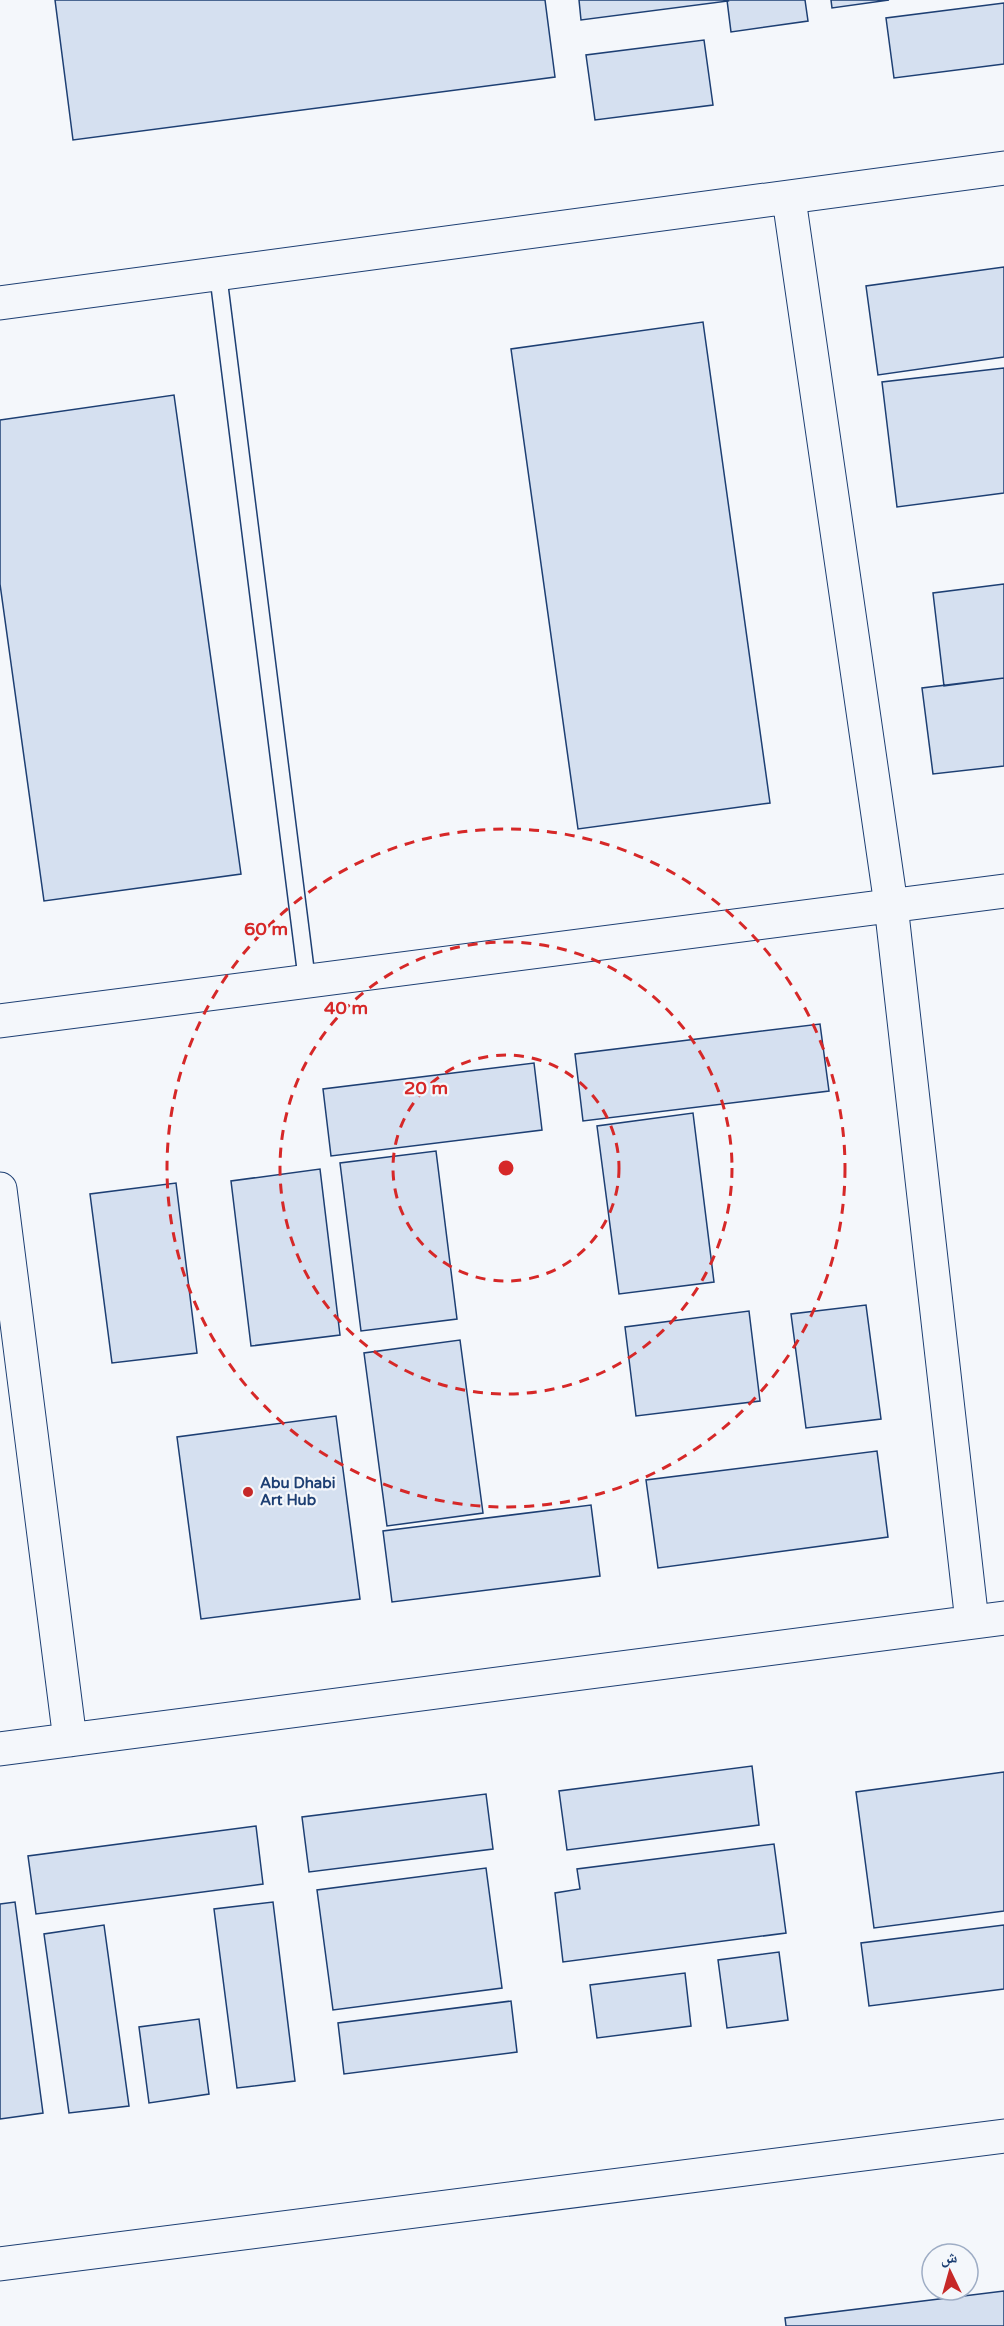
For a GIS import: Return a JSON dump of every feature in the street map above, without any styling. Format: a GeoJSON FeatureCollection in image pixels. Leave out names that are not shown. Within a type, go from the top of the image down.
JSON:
{"type":"FeatureCollection","features":[{"type":"Feature","properties":{"kind":"street"},"geometry":{"type":"LineString","coordinates":[[0,303],[789,199],[1004,168]]}},
{"type":"Feature","properties":{"kind":"street"},"geometry":{"type":"LineString","coordinates":[[789,199],[891,905],[972,1622]]}},
{"type":"Feature","properties":{"kind":"street"},"geometry":{"type":"LineString","coordinates":[[0,1021],[1004,891]]}},
{"type":"Feature","properties":{"kind":"street"},"geometry":{"type":"LineString","coordinates":[[0,1189],[70,1740]]}},
{"type":"Feature","properties":{"kind":"street"},"geometry":{"type":"LineString","coordinates":[[0,1749],[1004,1618]]}},
{"type":"Feature","properties":{"kind":"street"},"geometry":{"type":"LineString","coordinates":[[0,2264],[1004,2136]]}},
{"type":"Feature","properties":{"kind":"lane"},"geometry":{"type":"LineString","coordinates":[[218,274],[307,981]]}},
{"type":"Feature","properties":{"kind":"building"},"geometry":{"type":"Polygon","coordinates":[[[55,0],[545,0],[555,77],[73,140],[55,0]]]}},
{"type":"Feature","properties":{"kind":"building"},"geometry":{"type":"Polygon","coordinates":[[[579,0],[727,0],[728,1],[581,20],[579,0]]]}},
{"type":"Feature","properties":{"kind":"building"},"geometry":{"type":"Polygon","coordinates":[[[727,0],[805,0],[808,21],[731,32],[727,0]]]}},
{"type":"Feature","properties":{"kind":"building"},"geometry":{"type":"Polygon","coordinates":[[[831,0],[889,0],[832,8],[831,0]]]}},
{"type":"Feature","properties":{"kind":"building"},"geometry":{"type":"Polygon","coordinates":[[[1004,3],[1004,64],[894,78],[886,18],[1004,3]]]}},
{"type":"Feature","properties":{"kind":"building"},"geometry":{"type":"Polygon","coordinates":[[[704,40],[713,105],[595,120],[586,55],[704,40]]]}},
{"type":"Feature","properties":{"kind":"building"},"geometry":{"type":"Polygon","coordinates":[[[1004,267],[1004,357],[878,375],[866,286],[1004,267]]]}},
{"type":"Feature","properties":{"kind":"building"},"geometry":{"type":"Polygon","coordinates":[[[703,322],[770,803],[578,829],[511,349],[703,322]]]}},
{"type":"Feature","properties":{"kind":"building"},"geometry":{"type":"Polygon","coordinates":[[[1004,368],[1004,493],[897,507],[882,382],[1004,368]]]}},
{"type":"Feature","properties":{"kind":"building"},"geometry":{"type":"Polygon","coordinates":[[[174,395],[241,874],[44,901],[0,584],[0,420],[174,395]]]}},
{"type":"Feature","properties":{"kind":"building"},"geometry":{"type":"Polygon","coordinates":[[[1004,584],[1004,678],[944,686],[933,593],[1004,584]]]}},
{"type":"Feature","properties":{"kind":"building"},"geometry":{"type":"Polygon","coordinates":[[[1004,678],[1004,766],[933,774],[922,688],[1004,678]]]}},
{"type":"Feature","properties":{"kind":"building"},"geometry":{"type":"Polygon","coordinates":[[[820,1024],[829,1091],[583,1121],[575,1054],[820,1024]]]}},
{"type":"Feature","properties":{"kind":"building"},"geometry":{"type":"Polygon","coordinates":[[[534,1063],[542,1130],[331,1156],[323,1089],[534,1063]]]}},
{"type":"Feature","properties":{"kind":"building"},"geometry":{"type":"Polygon","coordinates":[[[693,1113],[714,1282],[619,1294],[597,1126],[693,1113]]]}},
{"type":"Feature","properties":{"kind":"building"},"geometry":{"type":"Polygon","coordinates":[[[436,1151],[457,1319],[361,1331],[340,1163],[436,1151]]]}},
{"type":"Feature","properties":{"kind":"building"},"geometry":{"type":"Polygon","coordinates":[[[320,1169],[340,1335],[251,1346],[231,1181],[320,1169]]]}},
{"type":"Feature","properties":{"kind":"building"},"geometry":{"type":"Polygon","coordinates":[[[176,1183],[197,1353],[112,1363],[90,1194],[176,1183]]]}},
{"type":"Feature","properties":{"kind":"building"},"geometry":{"type":"Polygon","coordinates":[[[866,1305],[881,1419],[806,1428],[791,1314],[866,1305]]]}},
{"type":"Feature","properties":{"kind":"building"},"geometry":{"type":"Polygon","coordinates":[[[749,1311],[760,1401],[636,1416],[625,1327],[749,1311]]]}},
{"type":"Feature","properties":{"kind":"building"},"geometry":{"type":"Polygon","coordinates":[[[460,1340],[483,1513],[387,1526],[364,1353],[460,1340]]]}},
{"type":"Feature","properties":{"kind":"building"},"geometry":{"type":"Polygon","coordinates":[[[336,1416],[360,1599],[201,1619],[177,1437],[336,1416]]]}},
{"type":"Feature","properties":{"kind":"building"},"geometry":{"type":"Polygon","coordinates":[[[877,1451],[888,1537],[658,1568],[646,1480],[877,1451]]]}},
{"type":"Feature","properties":{"kind":"building"},"geometry":{"type":"Polygon","coordinates":[[[591,1505],[600,1576],[392,1602],[383,1531],[591,1505]]]}},
{"type":"Feature","properties":{"kind":"building"},"geometry":{"type":"Polygon","coordinates":[[[752,1766],[759,1825],[567,1850],[559,1791],[752,1766]]]}},
{"type":"Feature","properties":{"kind":"building"},"geometry":{"type":"Polygon","coordinates":[[[1004,1772],[1004,1911],[874,1928],[856,1792],[1004,1772]]]}},
{"type":"Feature","properties":{"kind":"building"},"geometry":{"type":"Polygon","coordinates":[[[486,1794],[493,1849],[309,1872],[302,1817],[486,1794]]]}},
{"type":"Feature","properties":{"kind":"building"},"geometry":{"type":"Polygon","coordinates":[[[256,1826],[263,1884],[36,1914],[28,1856],[256,1826]]]}},
{"type":"Feature","properties":{"kind":"building"},"geometry":{"type":"Polygon","coordinates":[[[774,1844],[786,1933],[563,1962],[555,1893],[580,1889],[577,1869],[774,1844]]]}},
{"type":"Feature","properties":{"kind":"building"},"geometry":{"type":"Polygon","coordinates":[[[486,1868],[502,1988],[333,2010],[317,1890],[486,1868]]]}},
{"type":"Feature","properties":{"kind":"building"},"geometry":{"type":"Polygon","coordinates":[[[15,1902],[43,2113],[0,2119],[0,1904],[15,1902]]]}},
{"type":"Feature","properties":{"kind":"building"},"geometry":{"type":"Polygon","coordinates":[[[273,1902],[295,2081],[237,2088],[214,1909],[273,1902]]]}},
{"type":"Feature","properties":{"kind":"building"},"geometry":{"type":"Polygon","coordinates":[[[104,1925],[129,2106],[69,2113],[44,1934],[104,1925]]]}},
{"type":"Feature","properties":{"kind":"building"},"geometry":{"type":"Polygon","coordinates":[[[1004,1925],[1004,1989],[869,2006],[861,1943],[1004,1925]]]}},
{"type":"Feature","properties":{"kind":"building"},"geometry":{"type":"Polygon","coordinates":[[[779,1952],[788,2020],[727,2028],[718,1960],[779,1952]]]}},
{"type":"Feature","properties":{"kind":"building"},"geometry":{"type":"Polygon","coordinates":[[[685,1973],[691,2026],[597,2038],[590,1985],[685,1973]]]}},
{"type":"Feature","properties":{"kind":"building"},"geometry":{"type":"Polygon","coordinates":[[[511,2001],[517,2052],[344,2074],[338,2023],[511,2001]]]}},
{"type":"Feature","properties":{"kind":"building"},"geometry":{"type":"Polygon","coordinates":[[[199,2019],[209,2094],[149,2103],[139,2027],[199,2019]]]}},
{"type":"Feature","properties":{"kind":"building"},"geometry":{"type":"Polygon","coordinates":[[[1004,2291],[1004,2326],[786,2326],[785,2318],[920,2301],[980,2302],[980,2294],[1004,2291]]]}},
{"type":"Feature","properties":{"kind":"place","name":"Abu Dhabi Art Hub"},"geometry":{"type":"Point","coordinates":[248,1492]}}]}
